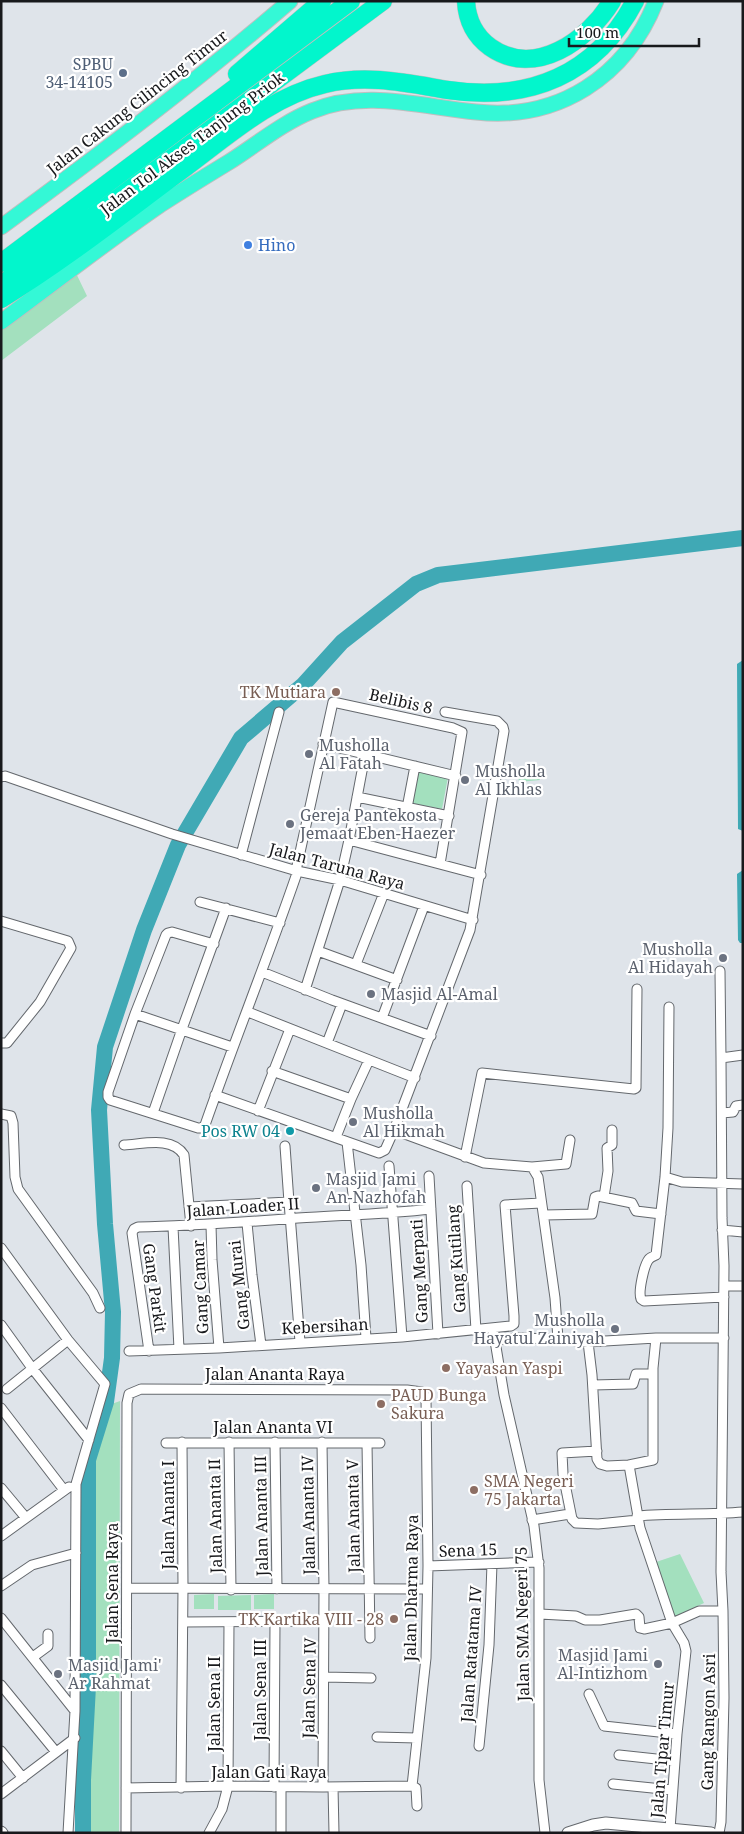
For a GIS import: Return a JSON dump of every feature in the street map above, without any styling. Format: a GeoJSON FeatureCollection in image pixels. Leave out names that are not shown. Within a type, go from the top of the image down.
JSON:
{"type":"FeatureCollection","features":[{"type":"Feature","properties":{"kind":"highway","name":"Jalan Cakung Cilincing Timur"},"geometry":{"type":"LineString","coordinates":[[1,227],[162,106],[234,49],[290,1]]}},
{"type":"Feature","properties":{"kind":"highway"},"geometry":{"type":"LineString","coordinates":[[179,129],[261,52],[322,1]]}},
{"type":"Feature","properties":{"kind":"highway","name":"Jalan Tol Akses Tanjung Priok"},"geometry":{"type":"LineString","coordinates":[[1,263],[351,1]]}},
{"type":"Feature","properties":{"kind":"highway","name":"Jalan Tol Akses Tanjung Priok"},"geometry":{"type":"LineString","coordinates":[[1,285],[382,1]]}},
{"type":"Feature","properties":{"kind":"highway"},"geometry":{"type":"LineString","coordinates":[[466,1],[473,28],[486,44],[503,54],[523,59],[545,56],[572,44],[593,26],[612,1]]}},
{"type":"Feature","properties":{"kind":"highway"},"geometry":{"type":"LineString","coordinates":[[1,299],[87,241],[251,119],[288,97],[323,84],[358,79],[392,80],[473,93],[504,93],[530,88],[562,77],[584,63],[615,33],[636,1]]}},
{"type":"Feature","properties":{"kind":"highway"},"geometry":{"type":"LineString","coordinates":[[1,322],[164,202],[300,116],[327,106],[354,101],[393,101],[477,113],[521,112],[546,106],[583,90],[601,79],[616,66],[636,41],[656,1]]}},
{"type":"Feature","properties":{"kind":"street","name":"Belibis 8"},"geometry":{"type":"LineString","coordinates":[[323,744],[333,702],[453,728],[462,732],[456,776]]}},
{"type":"Feature","properties":{"kind":"street"},"geometry":{"type":"LineString","coordinates":[[241,855],[280,712]]}},
{"type":"Feature","properties":{"kind":"street"},"geometry":{"type":"LineString","coordinates":[[215,1095],[379,1153],[382,1152],[394,1130],[415,1078],[473,920],[504,731],[497,721],[445,712]]}},
{"type":"Feature","properties":{"kind":"street"},"geometry":{"type":"LineString","coordinates":[[214,944],[168,933],[135,1014],[108,1097],[110,1100],[202,1128],[205,1125],[232,1047],[248,1012],[297,871],[323,744],[456,776],[440,864]]}},
{"type":"Feature","properties":{"kind":"street"},"geometry":{"type":"LineString","coordinates":[[305,990],[340,880],[364,755]]}},
{"type":"Feature","properties":{"kind":"street"},"geometry":{"type":"LineString","coordinates":[[407,808],[415,766]]}},
{"type":"Feature","properties":{"kind":"street","name":"Jalan Taruna Raya"},"geometry":{"type":"LineString","coordinates":[[1,777],[5,776],[172,834],[241,855],[297,871],[340,880],[473,920]]}},
{"type":"Feature","properties":{"kind":"street"},"geometry":{"type":"LineString","coordinates":[[357,797],[449,816]]}},
{"type":"Feature","properties":{"kind":"street"},"geometry":{"type":"LineString","coordinates":[[349,840],[481,875]]}},
{"type":"Feature","properties":{"kind":"street"},"geometry":{"type":"LineString","coordinates":[[356,964],[384,893]]}},
{"type":"Feature","properties":{"kind":"street"},"geometry":{"type":"LineString","coordinates":[[200,902],[280,923]]}},
{"type":"Feature","properties":{"kind":"street"},"geometry":{"type":"LineString","coordinates":[[382,1018],[424,906]]}},
{"type":"Feature","properties":{"kind":"street"},"geometry":{"type":"LineString","coordinates":[[153,1113],[226,908]]}},
{"type":"Feature","properties":{"kind":"street"},"geometry":{"type":"LineString","coordinates":[[1,921],[68,941],[71,948],[40,1002],[7,1043],[1,1043]]}},
{"type":"Feature","properties":{"kind":"street"},"geometry":{"type":"LineString","coordinates":[[318,951],[397,980]]}},
{"type":"Feature","properties":{"kind":"street","name":"Gang Rangon Asri"},"geometry":{"type":"LineString","coordinates":[[719,1833],[724,1708],[724,1611],[721,1572],[724,1286],[720,971]]}},
{"type":"Feature","properties":{"kind":"street"},"geometry":{"type":"LineString","coordinates":[[262,972],[305,990],[431,1036]]}},
{"type":"Feature","properties":{"kind":"street"},"geometry":{"type":"LineString","coordinates":[[466,1157],[482,1073],[636,1088],[637,989]]}},
{"type":"Feature","properties":{"kind":"street"},"geometry":{"type":"LineString","coordinates":[[327,1043],[342,1004]]}},
{"type":"Feature","properties":{"kind":"street"},"geometry":{"type":"LineString","coordinates":[[669,1007],[668,1120],[665,1177],[656,1254],[645,1266],[639,1294],[644,1301],[724,1298]]}},
{"type":"Feature","properties":{"kind":"street"},"geometry":{"type":"LineString","coordinates":[[248,1012],[415,1078]]}},
{"type":"Feature","properties":{"kind":"street"},"geometry":{"type":"LineString","coordinates":[[135,1014],[182,1028],[232,1047]]}},
{"type":"Feature","properties":{"kind":"street"},"geometry":{"type":"LineString","coordinates":[[258,1111],[290,1029]]}},
{"type":"Feature","properties":{"kind":"street"},"geometry":{"type":"LineString","coordinates":[[721,1058],[743,1055]]}},
{"type":"Feature","properties":{"kind":"street"},"geometry":{"type":"LineString","coordinates":[[336,1137],[369,1060]]}},
{"type":"Feature","properties":{"kind":"street"},"geometry":{"type":"LineString","coordinates":[[272,1071],[351,1099]]}},
{"type":"Feature","properties":{"kind":"street"},"geometry":{"type":"LineString","coordinates":[[722,1113],[733,1112],[736,1106],[743,1105]]}},
{"type":"Feature","properties":{"kind":"street"},"geometry":{"type":"LineString","coordinates":[[1,1114],[11,1116],[13,1123],[15,1177],[18,1189],[93,1293],[100,1308]]}},
{"type":"Feature","properties":{"kind":"street"},"geometry":{"type":"LineString","coordinates":[[394,1130],[466,1157],[495,1165],[532,1167],[566,1164],[568,1162],[570,1140]]}},
{"type":"Feature","properties":{"kind":"street"},"geometry":{"type":"LineString","coordinates":[[604,1197],[608,1162],[607,1148],[612,1145],[612,1130]]}},
{"type":"Feature","properties":{"kind":"street"},"geometry":{"type":"LineString","coordinates":[[347,1142],[361,1266],[366,1338]]}},
{"type":"Feature","properties":{"kind":"street"},"geometry":{"type":"LineString","coordinates":[[124,1145],[165,1143],[179,1148],[184,1156],[191,1226]]}},
{"type":"Feature","properties":{"kind":"street"},"geometry":{"type":"LineString","coordinates":[[286,1146],[300,1342]]}},
{"type":"Feature","properties":{"kind":"street"},"geometry":{"type":"LineString","coordinates":[[389,1166],[402,1337]]}},
{"type":"Feature","properties":{"kind":"street"},"geometry":{"type":"LineString","coordinates":[[532,1167],[538,1177],[544,1215],[555,1298],[558,1339]]}},
{"type":"Feature","properties":{"kind":"street","name":"Gang Merpati"},"geometry":{"type":"LineString","coordinates":[[430,1176],[438,1334]]}},
{"type":"Feature","properties":{"kind":"street"},"geometry":{"type":"LineString","coordinates":[[665,1177],[682,1182],[743,1184]]}},
{"type":"Feature","properties":{"kind":"street","name":"Gang Kutilang"},"geometry":{"type":"LineString","coordinates":[[467,1186],[476,1330]]}},
{"type":"Feature","properties":{"kind":"street"},"geometry":{"type":"LineString","coordinates":[[544,1215],[592,1214],[595,1197],[632,1203],[636,1211],[661,1214]]}},
{"type":"Feature","properties":{"kind":"street"},"geometry":{"type":"LineString","coordinates":[[190,1208],[289,1202]]}},
{"type":"Feature","properties":{"kind":"street","name":"Kebersihan"},"geometry":{"type":"LineString","coordinates":[[129,1351],[219,1348],[402,1337],[511,1326],[514,1324],[514,1316],[505,1205],[541,1203]]}},
{"type":"Feature","properties":{"kind":"street","name":"Jalan Loader II"},"geometry":{"type":"LineString","coordinates":[[134,1229],[138,1227],[248,1223],[290,1218],[354,1216],[431,1209]]}},
{"type":"Feature","properties":{"kind":"street","name":"Gang Murai"},"geometry":{"type":"LineString","coordinates":[[248,1223],[252,1275],[261,1345]]}},
{"type":"Feature","properties":{"kind":"street","name":"Gang Camar"},"geometry":{"type":"LineString","coordinates":[[212,1224],[214,1295],[219,1348]]}},
{"type":"Feature","properties":{"kind":"street"},"geometry":{"type":"LineString","coordinates":[[173,1227],[179,1349]]}},
{"type":"Feature","properties":{"kind":"street","name":"Gang Parkit"},"geometry":{"type":"LineString","coordinates":[[134,1229],[132,1233],[149,1351]]}},
{"type":"Feature","properties":{"kind":"street"},"geometry":{"type":"LineString","coordinates":[[722,1230],[743,1232]]}},
{"type":"Feature","properties":{"kind":"street"},"geometry":{"type":"LineString","coordinates":[[1,1248],[68,1340],[105,1384],[76,1484],[75,1738],[68,1833]]}},
{"type":"Feature","properties":{"kind":"street"},"geometry":{"type":"LineString","coordinates":[[724,1286],[743,1286]]}},
{"type":"Feature","properties":{"kind":"street"},"geometry":{"type":"LineString","coordinates":[[1,1325],[32,1368],[89,1440]]}},
{"type":"Feature","properties":{"kind":"street","name":"Jalan SMA Negeri 75"},"geometry":{"type":"LineString","coordinates":[[493,1329],[504,1395],[532,1520],[539,1562],[539,1780],[545,1833]]}},
{"type":"Feature","properties":{"kind":"street"},"geometry":{"type":"LineString","coordinates":[[494,1340],[518,1338],[588,1342],[656,1338],[724,1338]]}},
{"type":"Feature","properties":{"kind":"street"},"geometry":{"type":"LineString","coordinates":[[588,1342],[593,1385],[597,1459],[600,1464],[606,1466],[629,1465],[653,1460],[653,1374],[656,1338]]}},
{"type":"Feature","properties":{"kind":"street"},"geometry":{"type":"LineString","coordinates":[[7,1389],[68,1340]]}},
{"type":"Feature","properties":{"kind":"street"},"geometry":{"type":"LineString","coordinates":[[593,1385],[633,1384],[636,1374],[653,1374]]}},
{"type":"Feature","properties":{"kind":"street","name":"Jalan Ananta Raya"},"geometry":{"type":"LineString","coordinates":[[129,1394],[141,1389],[407,1390],[422,1392]]}},
{"type":"Feature","properties":{"kind":"street","name":"Jalan Dharma Raya"},"geometry":{"type":"LineString","coordinates":[[417,1806],[416,1788],[412,1786],[426,1658],[428,1566],[427,1404],[426,1396],[422,1392]]}},
{"type":"Feature","properties":{"kind":"street","name":"Jalan Sena Raya"},"geometry":{"type":"LineString","coordinates":[[126,1833],[127,1403],[129,1394]]}},
{"type":"Feature","properties":{"kind":"street"},"geometry":{"type":"LineString","coordinates":[[1,1408],[64,1490]]}},
{"type":"Feature","properties":{"kind":"street","name":"Jalan Ananta I"},"geometry":{"type":"LineString","coordinates":[[181,1788],[183,1622],[182,1442]]}},
{"type":"Feature","properties":{"kind":"street","name":"Jalan Ananta II"},"geometry":{"type":"LineString","coordinates":[[229,1442],[230,1590]]}},
{"type":"Feature","properties":{"kind":"street","name":"Jalan Ananta III"},"geometry":{"type":"LineString","coordinates":[[275,1442],[277,1590]]}},
{"type":"Feature","properties":{"kind":"street","name":"Jalan Ananta IV"},"geometry":{"type":"LineString","coordinates":[[322,1442],[324,1589]]}},
{"type":"Feature","properties":{"kind":"street","name":"Jalan Ananta VI"},"geometry":{"type":"LineString","coordinates":[[166,1443],[380,1443]]}},
{"type":"Feature","properties":{"kind":"street","name":"Jalan Ananta V"},"geometry":{"type":"LineString","coordinates":[[367,1443],[370,1638]]}},
{"type":"Feature","properties":{"kind":"street"},"geometry":{"type":"LineString","coordinates":[[597,1451],[562,1453],[563,1474],[570,1514],[578,1524],[608,1524],[672,1513],[693,1515],[743,1512]]}},
{"type":"Feature","properties":{"kind":"street","name":"Jalan Tipar Timur"},"geometry":{"type":"LineString","coordinates":[[629,1465],[637,1518],[672,1623],[684,1643],[686,1651],[677,1734],[670,1829]]}},
{"type":"Feature","properties":{"kind":"street"},"geometry":{"type":"LineString","coordinates":[[1,1536],[64,1490],[76,1484]]}},
{"type":"Feature","properties":{"kind":"street"},"geometry":{"type":"LineString","coordinates":[[1,1488],[26,1518]]}},
{"type":"Feature","properties":{"kind":"street"},"geometry":{"type":"LineString","coordinates":[[532,1520],[570,1514]]}},
{"type":"Feature","properties":{"kind":"street"},"geometry":{"type":"LineString","coordinates":[[1,1586],[32,1565],[76,1553]]}},
{"type":"Feature","properties":{"kind":"street","name":"Sena 15"},"geometry":{"type":"LineString","coordinates":[[428,1566],[539,1562]]}},
{"type":"Feature","properties":{"kind":"street","name":"Jalan Ratatama IV"},"geometry":{"type":"LineString","coordinates":[[479,1746],[489,1645],[492,1564]]}},
{"type":"Feature","properties":{"kind":"street"},"geometry":{"type":"LineString","coordinates":[[128,1588],[230,1590],[427,1589]]}},
{"type":"Feature","properties":{"kind":"street","name":"Jalan Sena IV"},"geometry":{"type":"LineString","coordinates":[[323,1788],[324,1589]]}},
{"type":"Feature","properties":{"kind":"street"},"geometry":{"type":"LineString","coordinates":[[540,1614],[576,1616],[585,1620],[600,1620],[636,1614],[639,1617],[640,1628],[644,1629],[672,1623],[699,1611],[724,1611]]}},
{"type":"Feature","properties":{"kind":"street"},"geometry":{"type":"LineString","coordinates":[[1,1618],[75,1711]]}},
{"type":"Feature","properties":{"kind":"street"},"geometry":{"type":"LineString","coordinates":[[183,1622],[324,1621]]}},
{"type":"Feature","properties":{"kind":"street","name":"Jalan Sena II"},"geometry":{"type":"LineString","coordinates":[[209,1833],[222,1809],[228,1786],[229,1622]]}},
{"type":"Feature","properties":{"kind":"street","name":"Jalan Sena III"},"geometry":{"type":"LineString","coordinates":[[275,1622],[278,1787],[281,1833]]}},
{"type":"Feature","properties":{"kind":"street"},"geometry":{"type":"LineString","coordinates":[[33,1658],[48,1646],[48,1634]]}},
{"type":"Feature","properties":{"kind":"street"},"geometry":{"type":"LineString","coordinates":[[324,1677],[371,1678]]}},
{"type":"Feature","properties":{"kind":"street"},"geometry":{"type":"LineString","coordinates":[[1,1684],[56,1752]]}},
{"type":"Feature","properties":{"kind":"street"},"geometry":{"type":"LineString","coordinates":[[589,1694],[604,1726],[677,1734]]}},
{"type":"Feature","properties":{"kind":"street"},"geometry":{"type":"LineString","coordinates":[[377,1737],[417,1738]]}},
{"type":"Feature","properties":{"kind":"street"},"geometry":{"type":"LineString","coordinates":[[1,1794],[75,1738]]}},
{"type":"Feature","properties":{"kind":"street"},"geometry":{"type":"LineString","coordinates":[[1,1752],[23,1778]]}},
{"type":"Feature","properties":{"kind":"street"},"geometry":{"type":"LineString","coordinates":[[619,1755],[675,1761]]}},
{"type":"Feature","properties":{"kind":"street"},"geometry":{"type":"LineString","coordinates":[[613,1784],[672,1790]]}},
{"type":"Feature","properties":{"kind":"street","name":"Jalan Gati Raya"},"geometry":{"type":"LineString","coordinates":[[126,1788],[412,1786]]}},
{"type":"Feature","properties":{"kind":"street"},"geometry":{"type":"LineString","coordinates":[[333,1787],[334,1833]]}},
{"type":"Feature","properties":{"kind":"street"},"geometry":{"type":"LineString","coordinates":[[568,1833],[606,1823],[712,1833]]}},
{"type":"Feature","properties":{"kind":"green space"},"geometry":{"type":"Polygon","coordinates":[[[74,269],[87,296],[1,361],[1,322],[74,269]]]}},
{"type":"Feature","properties":{"kind":"green space"},"geometry":{"type":"Polygon","coordinates":[[[539,768],[540,780],[519,782],[518,770],[539,768]]]}},
{"type":"Feature","properties":{"kind":"green space"},"geometry":{"type":"Polygon","coordinates":[[[417,771],[448,777],[442,809],[411,803],[417,771]]]}},
{"type":"Feature","properties":{"kind":"green space"},"geometry":{"type":"Polygon","coordinates":[[[120,1401],[119,1833],[77,1833],[80,1479],[103,1407],[120,1401]]]}},
{"type":"Feature","properties":{"kind":"green space"},"geometry":{"type":"Polygon","coordinates":[[[680,1554],[704,1603],[675,1617],[653,1563],[680,1554]]]}},
{"type":"Feature","properties":{"kind":"green space"},"geometry":{"type":"Polygon","coordinates":[[[214,1594],[214,1609],[194,1609],[194,1595],[214,1594]]]}},
{"type":"Feature","properties":{"kind":"green space"},"geometry":{"type":"Polygon","coordinates":[[[274,1594],[274,1609],[254,1609],[254,1595],[274,1594]]]}},
{"type":"Feature","properties":{"kind":"green space"},"geometry":{"type":"Polygon","coordinates":[[[251,1595],[251,1610],[218,1610],[218,1596],[251,1595]]]}},
{"type":"Feature","properties":{"kind":"water"},"geometry":{"type":"Polygon","coordinates":[[[743,660],[743,831],[738,829],[737,664],[743,660]]]}},
{"type":"Feature","properties":{"kind":"water"},"geometry":{"type":"Polygon","coordinates":[[[743,870],[743,943],[740,943],[738,940],[737,874],[743,870]]]}},
{"type":"Feature","properties":{"kind":"waterway"},"geometry":{"type":"LineString","coordinates":[[83,1833],[83,1780],[88,1686],[88,1460],[106,1402],[112,1358],[113,1312],[105,1224],[99,1110],[105,1047],[144,930],[178,845],[241,738],[303,685],[342,642],[416,584],[438,575],[743,538]]}},
{"type":"Feature","properties":{"kind":"place","name":"SPBU 34-14105"},"geometry":{"type":"Point","coordinates":[123,73]}},
{"type":"Feature","properties":{"kind":"place","name":"Hino"},"geometry":{"type":"Point","coordinates":[248,245]}},
{"type":"Feature","properties":{"kind":"place","name":"TK Mutiara"},"geometry":{"type":"Point","coordinates":[336,692]}},
{"type":"Feature","properties":{"kind":"place","name":"Musholla Al Fatah"},"geometry":{"type":"Point","coordinates":[309,754]}},
{"type":"Feature","properties":{"kind":"place","name":"Musholla Al Ikhlas"},"geometry":{"type":"Point","coordinates":[465,780]}},
{"type":"Feature","properties":{"kind":"place","name":"Gereja Pantekosta Jemaat Eben-Haezer"},"geometry":{"type":"Point","coordinates":[290,824]}},
{"type":"Feature","properties":{"kind":"place","name":"Musholla Al Hidayah"},"geometry":{"type":"Point","coordinates":[723,958]}},
{"type":"Feature","properties":{"kind":"place","name":"Masjid Al-Amal"},"geometry":{"type":"Point","coordinates":[371,994]}},
{"type":"Feature","properties":{"kind":"place","name":"Musholla Al Hikmah"},"geometry":{"type":"Point","coordinates":[353,1122]}},
{"type":"Feature","properties":{"kind":"place","name":"Pos RW 04"},"geometry":{"type":"Point","coordinates":[290,1131]}},
{"type":"Feature","properties":{"kind":"place","name":"Masjid Jami An-Nazhofah"},"geometry":{"type":"Point","coordinates":[316,1188]}},
{"type":"Feature","properties":{"kind":"place","name":"Musholla Hayatul Zainiyah"},"geometry":{"type":"Point","coordinates":[615,1329]}},
{"type":"Feature","properties":{"kind":"place","name":"Yayasan Yaspi"},"geometry":{"type":"Point","coordinates":[446,1368]}},
{"type":"Feature","properties":{"kind":"place","name":"PAUD Bunga Sakura"},"geometry":{"type":"Point","coordinates":[381,1404]}},
{"type":"Feature","properties":{"kind":"place","name":"SMA Negeri 75 Jakarta"},"geometry":{"type":"Point","coordinates":[474,1490]}},
{"type":"Feature","properties":{"kind":"place","name":"TK Kartika VIII - 28"},"geometry":{"type":"Point","coordinates":[394,1619]}},
{"type":"Feature","properties":{"kind":"place","name":"Masjid Jami Al-Intizhom"},"geometry":{"type":"Point","coordinates":[658,1664]}},
{"type":"Feature","properties":{"kind":"place","name":"Masjid Jami' Ar Rahmat"},"geometry":{"type":"Point","coordinates":[58,1674]}}]}
